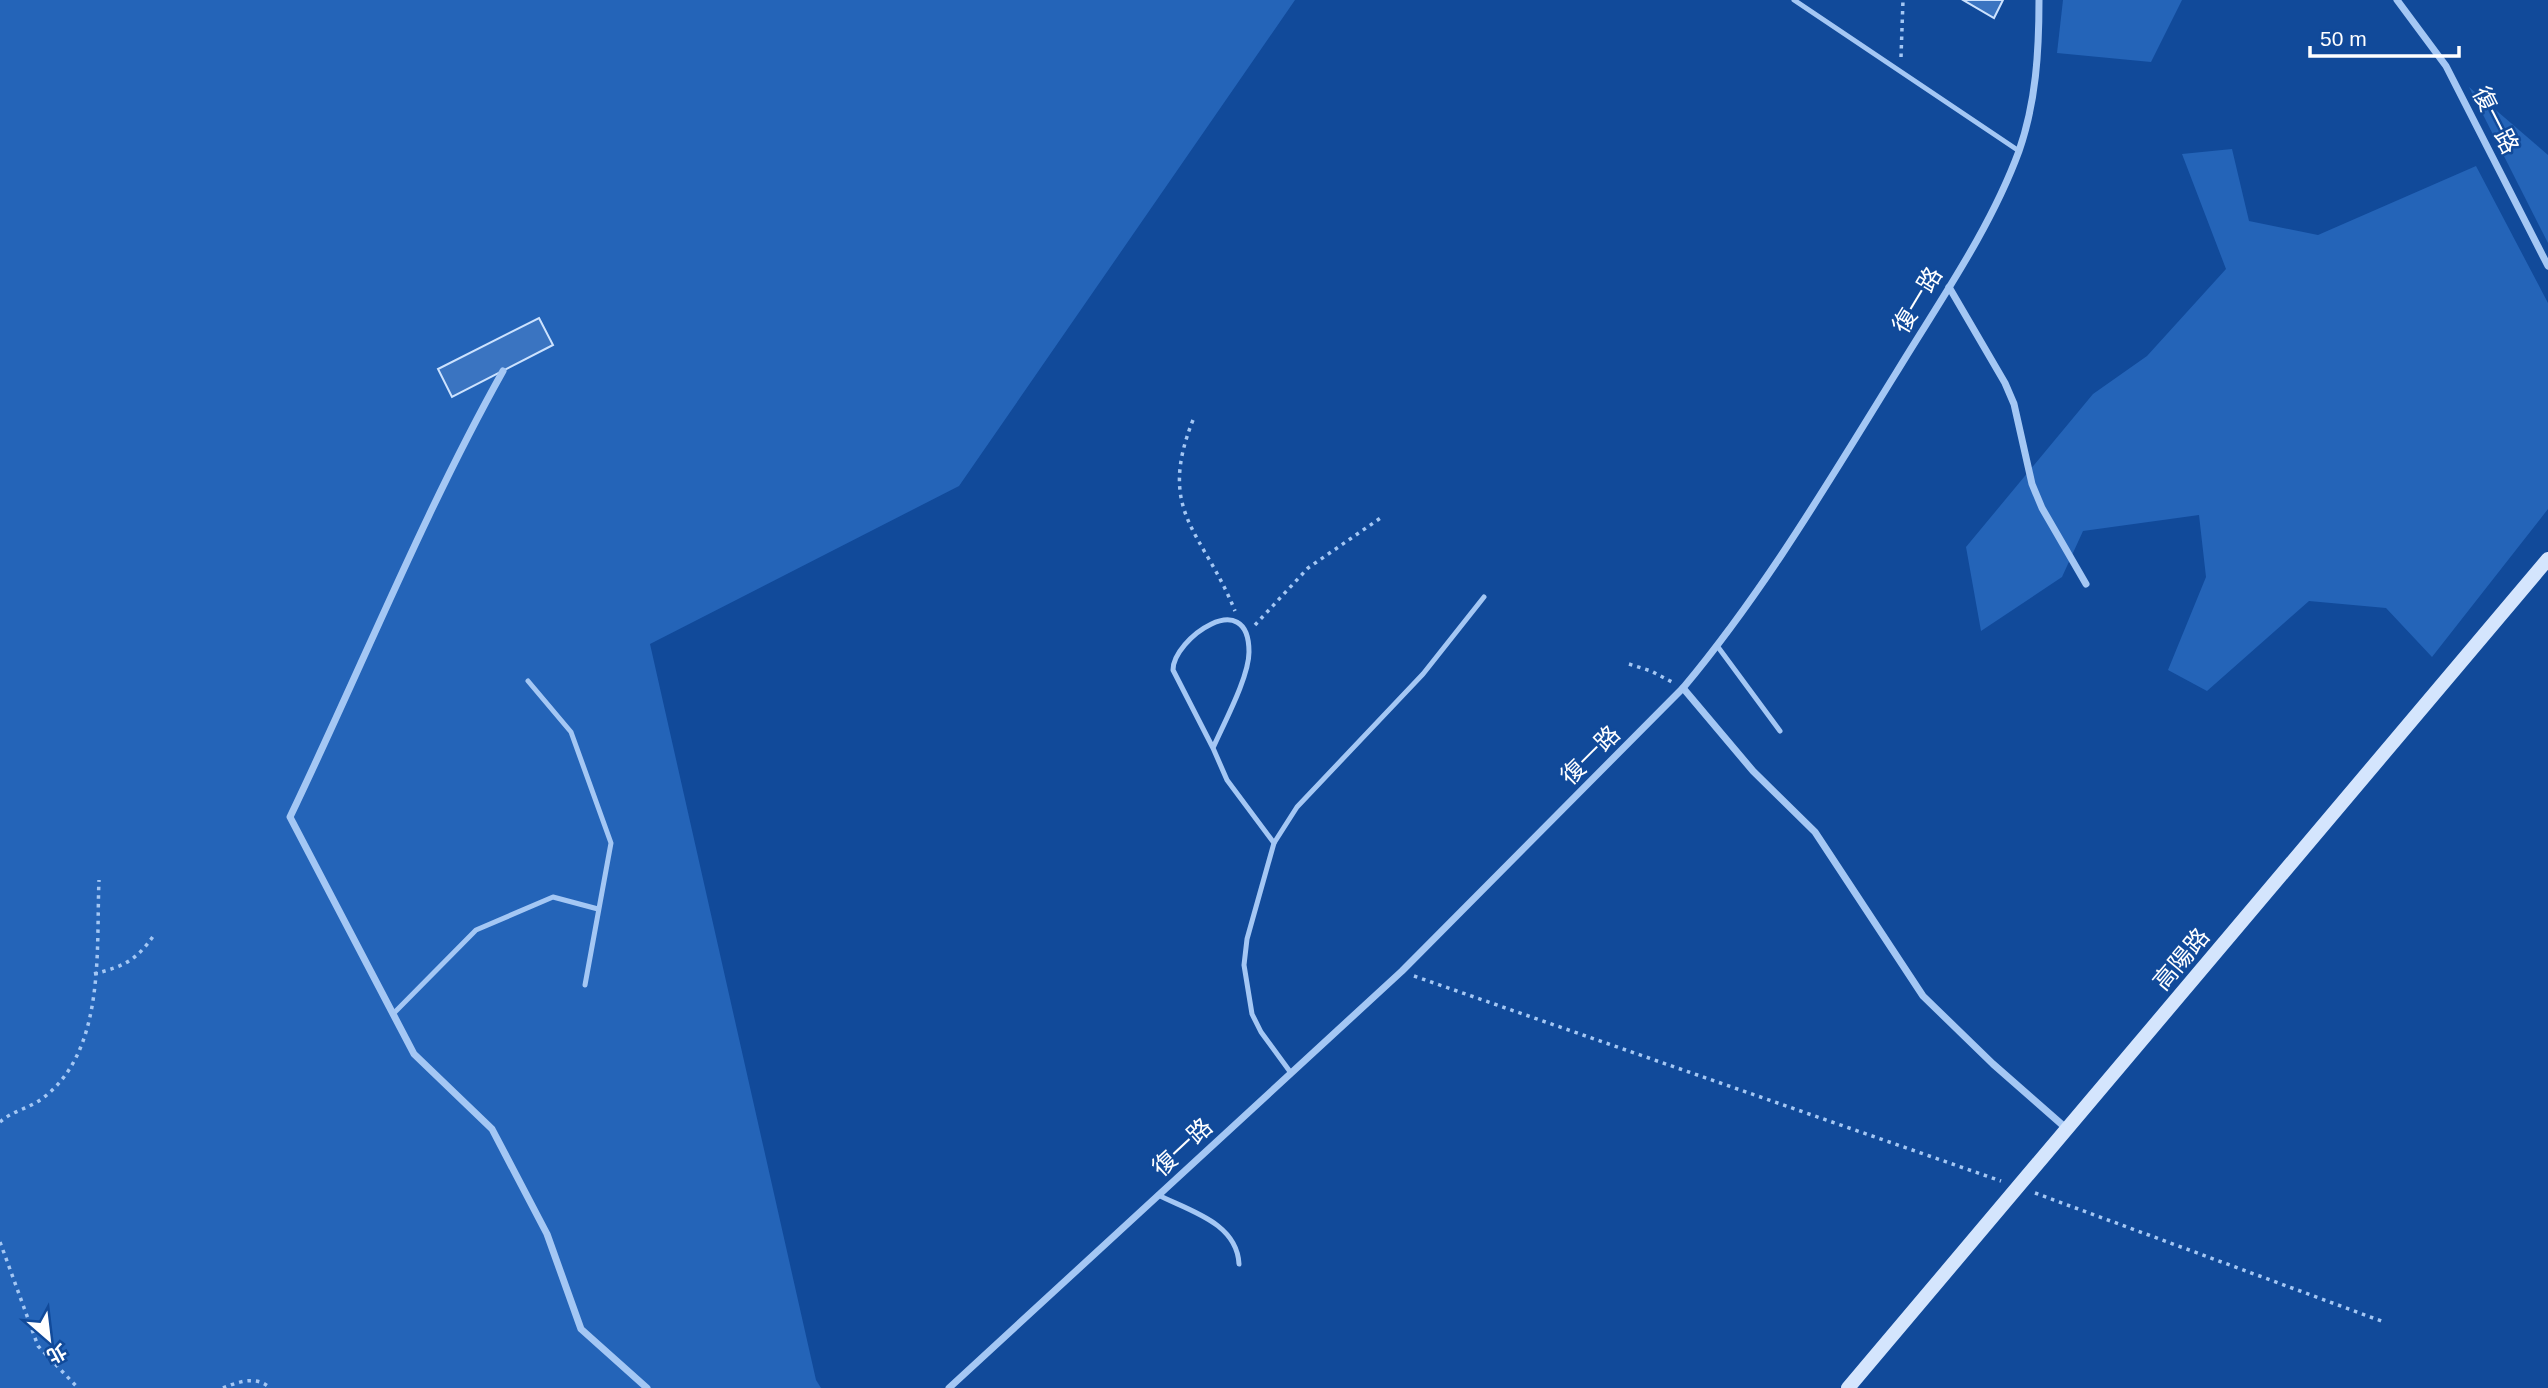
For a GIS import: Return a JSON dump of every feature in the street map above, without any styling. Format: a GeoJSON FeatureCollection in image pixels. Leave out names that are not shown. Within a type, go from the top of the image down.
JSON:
{"type":"FeatureCollection","features":[{"type":"Feature","properties":{"kind":"street","name":"復一路"},"geometry":{"type":"LineString","coordinates":[[949,1388],[1402,971],[1683,688],[1718,647],[1786,549],[1949,287],[1985,223],[2019,151],[2035,86],[2039,0]]}},
{"type":"Feature","properties":{"kind":"street","name":"復一路"},"geometry":{"type":"LineString","coordinates":[[2398,0],[2446,66],[2548,266]]}},
{"type":"Feature","properties":{"kind":"street"},"geometry":{"type":"LineString","coordinates":[[1949,287],[2005,383],[2023,433],[2037,496],[2086,584]]}},
{"type":"Feature","properties":{"kind":"street"},"geometry":{"type":"LineString","coordinates":[[503,371],[460,448],[363,665],[290,817],[414,1054],[492,1129],[547,1234],[581,1329],[647,1388]]}},
{"type":"Feature","properties":{"kind":"street","name":"高陽路"},"geometry":{"type":"LineString","coordinates":[[1848,1388],[2021,1187],[2548,559]]}},
{"type":"Feature","properties":{"kind":"street"},"geometry":{"type":"LineString","coordinates":[[1683,688],[1753,771],[1815,832],[1923,996],[1993,1064],[2068,1130]]}},
{"type":"Feature","properties":{"kind":"lane"},"geometry":{"type":"LineString","coordinates":[[1794,0],[2019,151]]}},
{"type":"Feature","properties":{"kind":"lane"},"geometry":{"type":"LineString","coordinates":[[1291,1073],[1261,1032],[1252,1014],[1244,965],[1247,939],[1274,843],[1297,807],[1423,674],[1484,597]]}},
{"type":"Feature","properties":{"kind":"lane"},"geometry":{"type":"LineString","coordinates":[[1213,748],[1246,667],[1249,652],[1246,634],[1240,623],[1223,619],[1213,623],[1177,653],[1173,670],[1227,780],[1274,843]]}},
{"type":"Feature","properties":{"kind":"lane"},"geometry":{"type":"LineString","coordinates":[[1718,647],[1780,731]]}},
{"type":"Feature","properties":{"kind":"lane"},"geometry":{"type":"LineString","coordinates":[[528,681],[571,732],[611,842],[586,985]]}},
{"type":"Feature","properties":{"kind":"lane"},"geometry":{"type":"LineString","coordinates":[[393,1014],[476,930],[553,897],[598,909]]}},
{"type":"Feature","properties":{"kind":"lane"},"geometry":{"type":"LineString","coordinates":[[1158,1195],[1225,1229],[1238,1251],[1239,1264]]}},
{"type":"Feature","properties":{"kind":"path"},"geometry":{"type":"LineString","coordinates":[[1900,72],[1903,0]]}},
{"type":"Feature","properties":{"kind":"path"},"geometry":{"type":"LineString","coordinates":[[1193,420],[1182,447],[1177,474],[1180,497],[1186,521],[1212,561],[1240,623]]}},
{"type":"Feature","properties":{"kind":"path"},"geometry":{"type":"LineString","coordinates":[[1246,634],[1308,568],[1382,517]]}},
{"type":"Feature","properties":{"kind":"path"},"geometry":{"type":"LineString","coordinates":[[1629,664],[1651,671],[1683,688]]}},
{"type":"Feature","properties":{"kind":"path"},"geometry":{"type":"LineString","coordinates":[[0,1122],[43,1098],[70,1066],[90,1024],[99,880]]}},
{"type":"Feature","properties":{"kind":"path"},"geometry":{"type":"LineString","coordinates":[[94,974],[120,967],[140,956],[153,935]]}},
{"type":"Feature","properties":{"kind":"path"},"geometry":{"type":"LineString","coordinates":[[1402,971],[2021,1187],[2384,1322]]}},
{"type":"Feature","properties":{"kind":"path"},"geometry":{"type":"LineString","coordinates":[[0,1242],[38,1346],[78,1388]]}},
{"type":"Feature","properties":{"kind":"path"},"geometry":{"type":"LineString","coordinates":[[223,1388],[244,1380],[266,1384],[270,1388]]}},
{"type":"Feature","properties":{"kind":"shaded area"},"geometry":{"type":"Polygon","coordinates":[[[0,0],[1295,0],[959,486],[650,644],[816,1380],[821,1388],[0,1388],[0,0]]]}},
{"type":"Feature","properties":{"kind":"shaded area"},"geometry":{"type":"Polygon","coordinates":[[[2063,0],[2182,0],[2151,62],[2057,53],[2063,0]]]}},
{"type":"Feature","properties":{"kind":"shaded area"},"geometry":{"type":"Polygon","coordinates":[[[2469,87],[2548,155],[2548,243],[2469,87]]]}},
{"type":"Feature","properties":{"kind":"shaded area"},"geometry":{"type":"Polygon","coordinates":[[[2232,149],[2249,221],[2318,235],[2476,166],[2548,303],[2548,509],[2432,657],[2386,608],[2309,601],[2207,691],[2168,670],[2206,577],[2199,515],[2083,531],[2062,577],[1981,631],[1966,547],[2093,394],[2147,356],[2226,269],[2182,154],[2232,149]]]}},
{"type":"Feature","properties":{"kind":"building"},"geometry":{"type":"Polygon","coordinates":[[[1963,0],[2003,0],[1994,18],[1963,0]]]}},
{"type":"Feature","properties":{"kind":"building"},"geometry":{"type":"Polygon","coordinates":[[[539,318],[553,345],[452,397],[438,369],[539,318]]]}}]}
